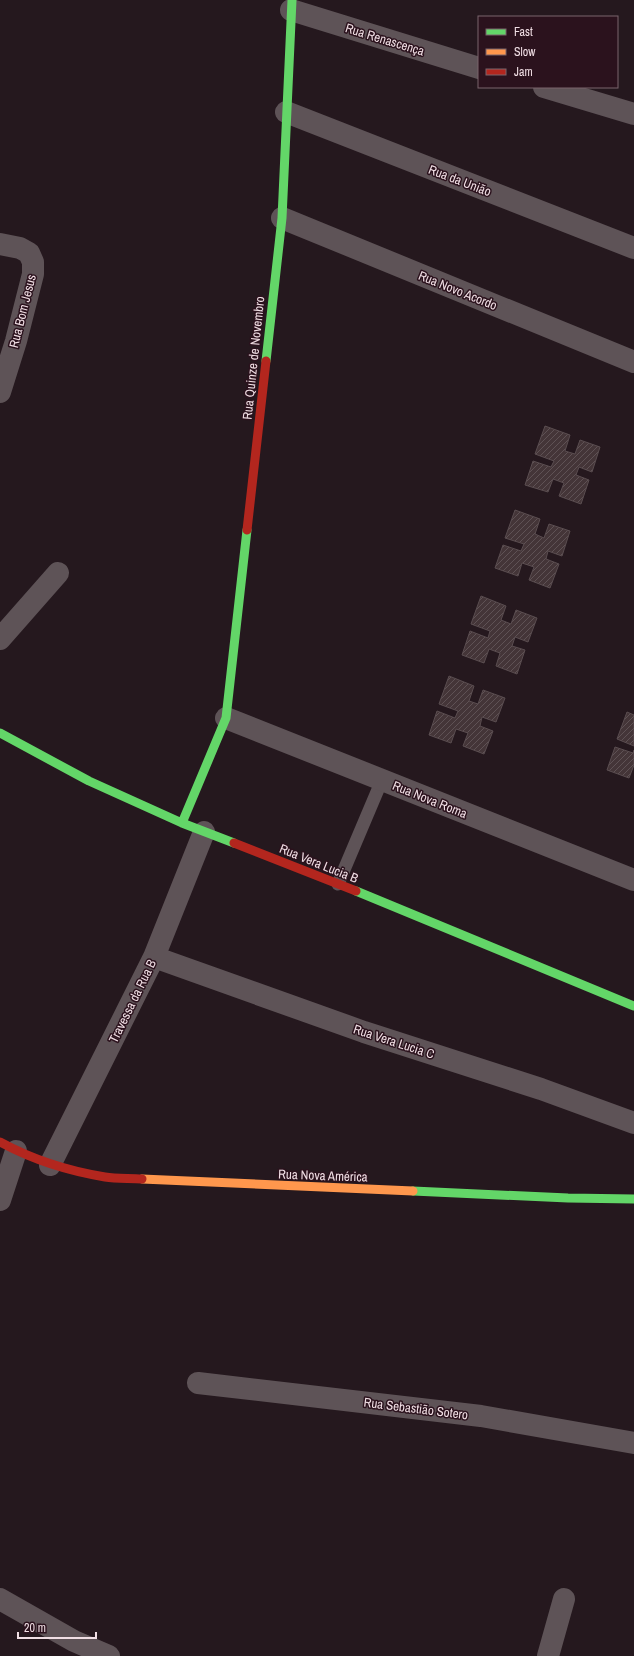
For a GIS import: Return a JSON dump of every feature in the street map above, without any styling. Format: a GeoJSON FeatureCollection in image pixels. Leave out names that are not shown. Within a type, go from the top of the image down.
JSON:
{"type":"FeatureCollection","features":[{"type":"Feature","properties":{"kind":"street","name":"Rua Renascença"},"geometry":{"type":"LineString","coordinates":[[291,5],[478,68]]}},
{"type":"Feature","properties":{"kind":"street","name":"Rua Quinze de Novembro"},"geometry":{"type":"LineString","coordinates":[[182,822],[226,718],[282,218],[291,5]]}},
{"type":"Feature","properties":{"kind":"street"},"geometry":{"type":"LineString","coordinates":[[547,88],[634,114]]}},
{"type":"Feature","properties":{"kind":"street","name":"Rua da União"},"geometry":{"type":"LineString","coordinates":[[286,112],[634,248]]}},
{"type":"Feature","properties":{"kind":"street","name":"Rua Novo Acordo"},"geometry":{"type":"LineString","coordinates":[[282,218],[634,362]]}},
{"type":"Feature","properties":{"kind":"street","name":"Rua Bom Jesus"},"geometry":{"type":"LineString","coordinates":[[0,244],[20,248],[29,253],[33,262],[33,274],[30,286],[16,340],[0,392]]}},
{"type":"Feature","properties":{"kind":"street"},"geometry":{"type":"LineString","coordinates":[[0,639],[58,573]]}},
{"type":"Feature","properties":{"kind":"street","name":"Rua Nova Roma"},"geometry":{"type":"LineString","coordinates":[[226,718],[634,880]]}},
{"type":"Feature","properties":{"kind":"street","name":"Rua Vera Lucia B"},"geometry":{"type":"LineString","coordinates":[[0,733],[89,781],[204,832],[338,884],[634,1006]]}},
{"type":"Feature","properties":{"kind":"street","name":"Travessa da Rua B"},"geometry":{"type":"LineString","coordinates":[[50,1165],[154,957],[204,832]]}},
{"type":"Feature","properties":{"kind":"street","name":"Rua Vera Lucia C"},"geometry":{"type":"LineString","coordinates":[[154,957],[364,1032],[541,1090],[634,1123]]}},
{"type":"Feature","properties":{"kind":"street"},"geometry":{"type":"LineString","coordinates":[[0,1200],[8,1146]]}},
{"type":"Feature","properties":{"kind":"street","name":"Rua Nova América"},"geometry":{"type":"LineString","coordinates":[[8,1146],[50,1165],[106,1178],[634,1199]]}},
{"type":"Feature","properties":{"kind":"street","name":"Rua Sebastião Sotero"},"geometry":{"type":"LineString","coordinates":[[198,1383],[481,1416],[634,1443]]}},
{"type":"Feature","properties":{"kind":"street"},"geometry":{"type":"LineString","coordinates":[[0,1599],[74,1641],[109,1656]]}},
{"type":"Feature","properties":{"kind":"street"},"geometry":{"type":"LineString","coordinates":[[548,1656],[564,1599]]}},
{"type":"Feature","properties":{"kind":"lane"},"geometry":{"type":"LineString","coordinates":[[338,884],[382,780]]}},
{"type":"Feature","properties":{"kind":"building"},"geometry":{"type":"Polygon","coordinates":[[[545,426],[570,435],[565,451],[575,454],[580,440],[600,447],[592,472],[579,467],[576,475],[589,480],[581,504],[559,496],[564,483],[553,479],[548,492],[525,485],[533,461],[551,467],[554,461],[535,454],[545,426]]]}},
{"type":"Feature","properties":{"kind":"building"},"geometry":{"type":"Polygon","coordinates":[[[515,510],[540,519],[535,534],[544,538],[549,524],[570,531],[562,556],[548,551],[546,559],[559,564],[550,588],[529,580],[534,567],[522,563],[518,576],[495,568],[503,545],[521,551],[524,544],[505,538],[515,510]]]}},
{"type":"Feature","properties":{"kind":"building"},"geometry":{"type":"Polygon","coordinates":[[[481,596],[506,606],[501,620],[511,624],[516,610],[537,618],[528,642],[515,637],[512,646],[525,650],[517,674],[496,666],[500,653],[489,649],[484,663],[462,655],[470,631],[488,638],[490,631],[471,624],[481,596]]]}},
{"type":"Feature","properties":{"kind":"building"},"geometry":{"type":"Polygon","coordinates":[[[449,676],[474,686],[469,701],[478,704],[483,690],[505,698],[496,722],[482,717],[480,726],[493,731],[484,754],[463,746],[468,733],[456,729],[451,743],[429,735],[437,711],[455,718],[458,711],[439,704],[449,676]]]}},
{"type":"Feature","properties":{"kind":"building"},"geometry":{"type":"Polygon","coordinates":[[[627,712],[634,715],[634,746],[617,739],[627,712]]]}},
{"type":"Feature","properties":{"kind":"building"},"geometry":{"type":"Polygon","coordinates":[[[615,747],[633,753],[634,750],[634,765],[629,778],[607,770],[615,747]]]}},
{"type":"Feature","properties":{"kind":"traffic: fast"},"geometry":{"type":"LineString","coordinates":[[266,361],[282,218],[292,0]]}},
{"type":"Feature","properties":{"kind":"traffic: fast"},"geometry":{"type":"LineString","coordinates":[[182,823],[226,718],[247,530]]}},
{"type":"Feature","properties":{"kind":"traffic: fast"},"geometry":{"type":"LineString","coordinates":[[0,733],[89,781],[182,823],[234,843]]}},
{"type":"Feature","properties":{"kind":"traffic: fast"},"geometry":{"type":"LineString","coordinates":[[356,891],[634,1006]]}},
{"type":"Feature","properties":{"kind":"traffic: fast"},"geometry":{"type":"LineString","coordinates":[[413,1191],[568,1198],[634,1199]]}},
{"type":"Feature","properties":{"kind":"traffic: slow"},"geometry":{"type":"LineString","coordinates":[[142,1179],[413,1191]]}},
{"type":"Feature","properties":{"kind":"traffic: jam"},"geometry":{"type":"LineString","coordinates":[[247,530],[266,361]]}},
{"type":"Feature","properties":{"kind":"traffic: jam"},"geometry":{"type":"LineString","coordinates":[[234,843],[356,891]]}},
{"type":"Feature","properties":{"kind":"traffic: jam"},"geometry":{"type":"LineString","coordinates":[[0,1142],[25,1154],[78,1172],[110,1178],[142,1179]]}}]}
